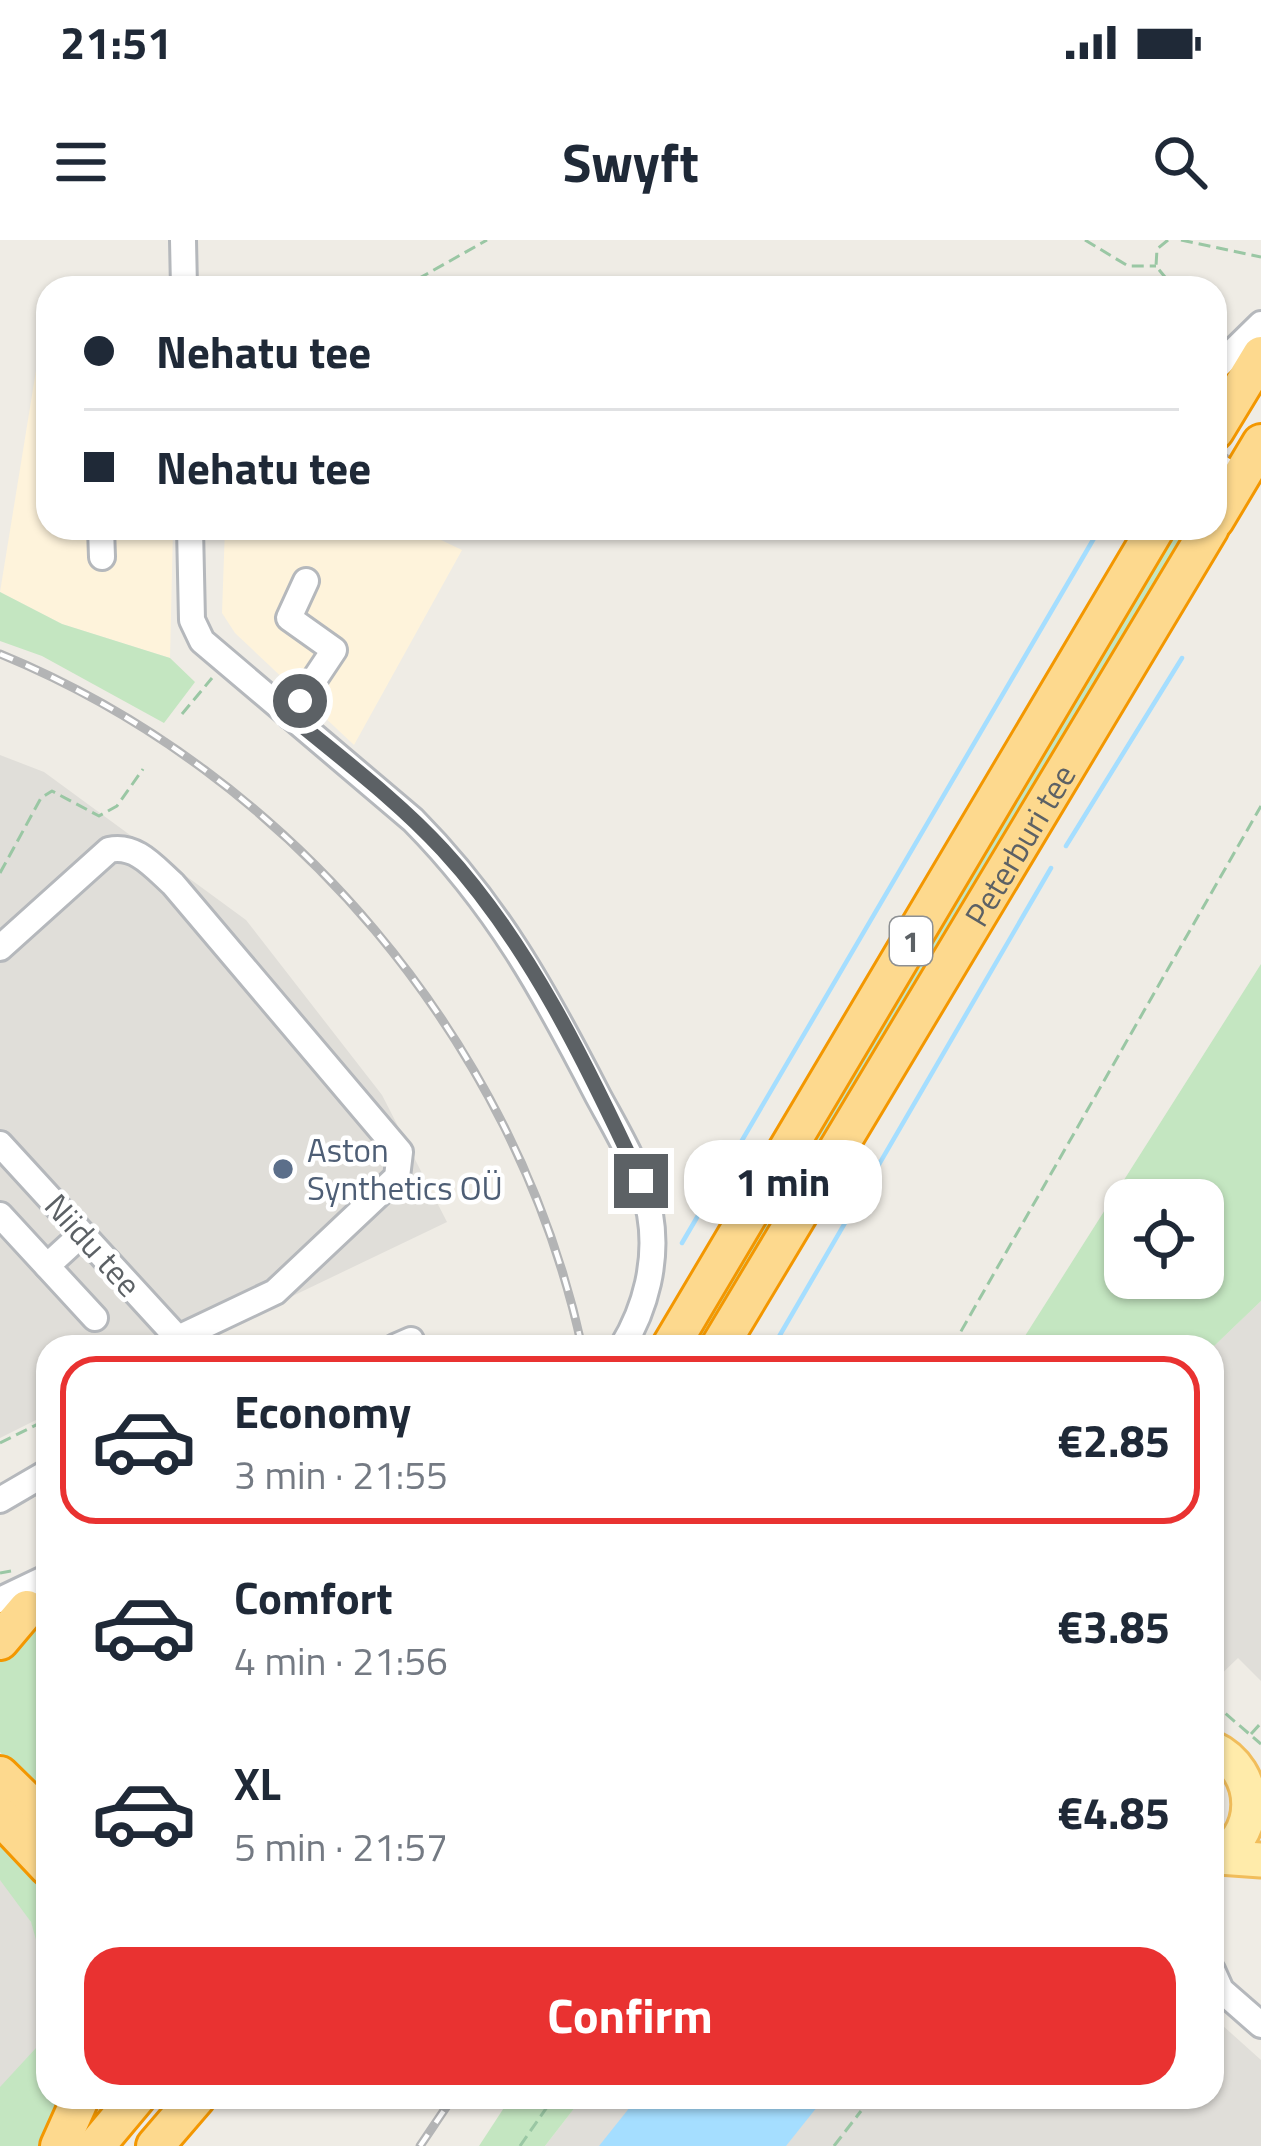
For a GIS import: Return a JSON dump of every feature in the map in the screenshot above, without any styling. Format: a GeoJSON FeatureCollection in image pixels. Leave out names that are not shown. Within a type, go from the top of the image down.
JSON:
{"type":"FeatureCollection","features":[{"type":"Feature","properties":{"kind":"highway"},"geometry":{"type":"LineString","coordinates":[[1227,411],[1261,355]]}},
{"type":"Feature","properties":{"kind":"highway"},"geometry":{"type":"LineString","coordinates":[[1227,472],[1261,443]]}},
{"type":"Feature","properties":{"kind":"highway","name":"Peterburi tee"},"geometry":{"type":"LineString","coordinates":[[726,1335],[1203,540]]}},
{"type":"Feature","properties":{"kind":"highway","name":"Peterburi tee"},"geometry":{"type":"LineString","coordinates":[[677,1335],[1141,545]]}},
{"type":"Feature","properties":{"kind":"highway"},"geometry":{"type":"LineString","coordinates":[[748,1335],[801,1213]]}},
{"type":"Feature","properties":{"kind":"highway"},"geometry":{"type":"LineString","coordinates":[[0,1641],[19,1608]]}},
{"type":"Feature","properties":{"kind":"highway"},"geometry":{"type":"LineString","coordinates":[[0,1774],[36,1810]]}},
{"type":"Feature","properties":{"kind":"highway"},"geometry":{"type":"LineString","coordinates":[[0,1816],[36,1854]]}},
{"type":"Feature","properties":{"kind":"highway"},"geometry":{"type":"LineString","coordinates":[[59,2146],[76,2109]]}},
{"type":"Feature","properties":{"kind":"highway"},"geometry":{"type":"LineString","coordinates":[[96,2146],[127,2109]]}},
{"type":"Feature","properties":{"kind":"highway"},"geometry":{"type":"LineString","coordinates":[[155,2146],[186,2109]]}},
{"type":"Feature","properties":{"kind":"main road"},"geometry":{"type":"LineString","coordinates":[[1224,1755],[1235,1762],[1255,1759],[1257,1810],[1243,1837],[1224,1855]]}},
{"type":"Feature","properties":{"kind":"main road"},"geometry":{"type":"LineString","coordinates":[[1224,1863],[1261,1859]]}},
{"type":"Feature","properties":{"kind":"street"},"geometry":{"type":"LineString","coordinates":[[183,240],[184,276]]}},
{"type":"Feature","properties":{"kind":"street"},"geometry":{"type":"LineString","coordinates":[[1227,357],[1261,324]]}},
{"type":"Feature","properties":{"kind":"street"},"geometry":{"type":"LineString","coordinates":[[101,540],[102,557]]}},
{"type":"Feature","properties":{"kind":"street"},"geometry":{"type":"LineString","coordinates":[[190,540],[192,620],[202,641],[413,820],[473,886],[519,949],[641,1181],[653,1252],[650,1279],[629,1335]]}},
{"type":"Feature","properties":{"kind":"street"},"geometry":{"type":"LineString","coordinates":[[290,716],[334,650],[289,618],[306,581]]}},
{"type":"Feature","properties":{"kind":"street"},"geometry":{"type":"LineString","coordinates":[[0,948],[110,850],[136,851],[173,884],[400,1152],[397,1177],[275,1292],[197,1335]]}},
{"type":"Feature","properties":{"kind":"street","name":"Niidu tee"},"geometry":{"type":"LineString","coordinates":[[0,1144],[175,1335]]}},
{"type":"Feature","properties":{"kind":"street"},"geometry":{"type":"LineString","coordinates":[[0,1215],[95,1318]]}},
{"type":"Feature","properties":{"kind":"street"},"geometry":{"type":"LineString","coordinates":[[47,1266],[82,1234]]}},
{"type":"Feature","properties":{"kind":"street"},"geometry":{"type":"LineString","coordinates":[[0,1500],[36,1479]]}},
{"type":"Feature","properties":{"kind":"street"},"geometry":{"type":"LineString","coordinates":[[1224,1993],[1261,2025]]}},
{"type":"Feature","properties":{"kind":"path"},"geometry":{"type":"LineString","coordinates":[[423,276],[487,240]]}},
{"type":"Feature","properties":{"kind":"path"},"geometry":{"type":"LineString","coordinates":[[1085,240],[1128,266],[1156,266]]}},
{"type":"Feature","properties":{"kind":"path"},"geometry":{"type":"LineString","coordinates":[[1164,276],[1156,266],[1157,249],[1168,240]]}},
{"type":"Feature","properties":{"kind":"path"},"geometry":{"type":"LineString","coordinates":[[1181,240],[1261,257]]}},
{"type":"Feature","properties":{"kind":"path"},"geometry":{"type":"LineString","coordinates":[[182,714],[226,662]]}},
{"type":"Feature","properties":{"kind":"path"},"geometry":{"type":"LineString","coordinates":[[0,873],[41,798],[52,791],[62,794],[100,816],[117,806],[143,769]]}},
{"type":"Feature","properties":{"kind":"path"},"geometry":{"type":"LineString","coordinates":[[959,1335],[1261,806]]}},
{"type":"Feature","properties":{"kind":"path"},"geometry":{"type":"LineString","coordinates":[[0,1443],[36,1425]]}},
{"type":"Feature","properties":{"kind":"path"},"geometry":{"type":"LineString","coordinates":[[1224,1712],[1250,1735],[1255,1759]]}},
{"type":"Feature","properties":{"kind":"path"},"geometry":{"type":"LineString","coordinates":[[1250,1735],[1261,1724]]}},
{"type":"Feature","properties":{"kind":"path"},"geometry":{"type":"LineString","coordinates":[[520,2146],[546,2109]]}},
{"type":"Feature","properties":{"kind":"path"},"geometry":{"type":"LineString","coordinates":[[834,2146],[861,2111]]}},
{"type":"Feature","properties":{"kind":"shaded area"},"geometry":{"type":"Polygon","coordinates":[[[36,371],[36,540],[173,540],[170,658],[62,624],[0,592],[36,371]]]}},
{"type":"Feature","properties":{"kind":"shaded area"},"geometry":{"type":"Polygon","coordinates":[[[225,540],[441,540],[462,550],[354,745],[235,633],[222,613],[225,540]]]}},
{"type":"Feature","properties":{"kind":"shaded area"},"geometry":{"type":"Polygon","coordinates":[[[0,755],[44,772],[246,920],[382,1095],[447,1222],[211,1335],[36,1335],[36,1420],[0,1438],[0,755]]]}},
{"type":"Feature","properties":{"kind":"shaded area"},"geometry":{"type":"Polygon","coordinates":[[[1261,1301],[1261,1681],[1238,1658],[1224,1671],[1224,1336],[1261,1301]]]}},
{"type":"Feature","properties":{"kind":"shaded area"},"geometry":{"type":"Polygon","coordinates":[[[0,1869],[36,1930],[36,2088],[0,2146],[0,1869]]]}},
{"type":"Feature","properties":{"kind":"shaded area"},"geometry":{"type":"Polygon","coordinates":[[[1224,2027],[1261,2060],[1261,2146],[545,2146],[574,2109],[1224,2109],[1224,2027]]]}},
{"type":"Feature","properties":{"kind":"green space"},"geometry":{"type":"Polygon","coordinates":[[[1170,540],[1184,540],[763,1246],[707,1335],[693,1335],[1170,540]]]}},
{"type":"Feature","properties":{"kind":"green space"},"geometry":{"type":"Polygon","coordinates":[[[0,592],[62,624],[170,658],[195,682],[164,723],[42,656],[0,641],[0,592]]]}},
{"type":"Feature","properties":{"kind":"green space"},"geometry":{"type":"Polygon","coordinates":[[[1261,964],[1261,1301],[1224,1336],[1026,1335],[1104,1211],[1104,1299],[1224,1299],[1224,1179],[1125,1179],[1261,964]]]}},
{"type":"Feature","properties":{"kind":"green space"},"geometry":{"type":"Polygon","coordinates":[[[36,1616],[36,1794],[0,1752],[0,1655],[36,1616]]]}},
{"type":"Feature","properties":{"kind":"green space"},"geometry":{"type":"Polygon","coordinates":[[[0,1827],[36,1868],[36,1940],[31,1922],[0,1880],[0,1827]]]}},
{"type":"Feature","properties":{"kind":"green space"},"geometry":{"type":"Polygon","coordinates":[[[36,2048],[36,2109],[65,2109],[48,2146],[0,2146],[0,2087],[36,2048]]]}},
{"type":"Feature","properties":{"kind":"green space"},"geometry":{"type":"Polygon","coordinates":[[[503,2109],[574,2109],[545,2146],[479,2146],[503,2109]]]}},
{"type":"Feature","properties":{"kind":"water"},"geometry":{"type":"Polygon","coordinates":[[[628,2109],[815,2109],[786,2146],[599,2146],[628,2109]]]}},
{"type":"Feature","properties":{"kind":"waterway"},"geometry":{"type":"LineString","coordinates":[[682,1243],[1093,540]]}},
{"type":"Feature","properties":{"kind":"waterway"},"geometry":{"type":"LineString","coordinates":[[1066,846],[1182,658]]}},
{"type":"Feature","properties":{"kind":"waterway"},"geometry":{"type":"LineString","coordinates":[[780,1335],[1051,868]]}},
{"type":"Feature","properties":{"kind":"railway"},"geometry":{"type":"LineString","coordinates":[[0,654],[106,705],[204,769],[294,845],[375,930],[445,1025],[504,1126],[550,1234],[579,1335]]}},
{"type":"Feature","properties":{"kind":"railway"},"geometry":{"type":"LineString","coordinates":[[420,2146],[445,2109]]}},
{"type":"Feature","properties":{"kind":"place","name":"Aston Synthetics OÜ"},"geometry":{"type":"Point","coordinates":[283,1169]}},
{"type":"Feature","properties":{"kind":"route"},"geometry":{"type":"LineString","coordinates":[[300,701],[290,716],[413,820],[495,914],[558,1020],[641,1181]]}}]}
